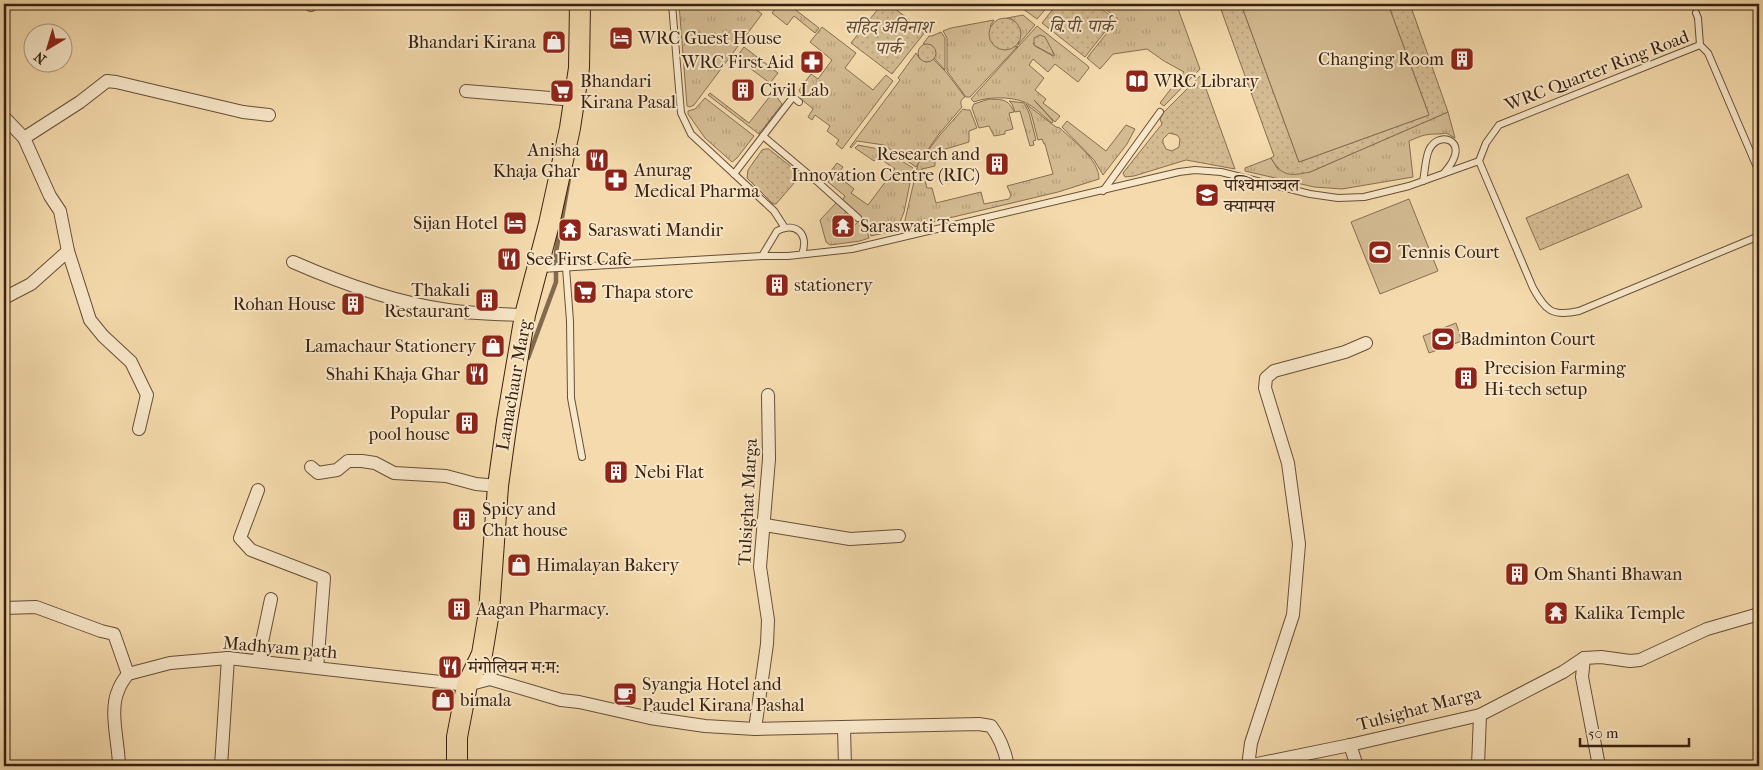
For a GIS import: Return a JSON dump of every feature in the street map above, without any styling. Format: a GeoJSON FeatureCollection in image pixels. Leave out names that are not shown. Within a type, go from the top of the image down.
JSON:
{"type":"FeatureCollection","features":[{"type":"Feature","properties":{"kind":"main road","name":"Lamachaur Marg"},"geometry":{"type":"LineString","coordinates":[[457,766],[457,737],[467,685],[482,654],[489,612],[498,486],[506,421],[525,315],[559,179],[575,100],[579,68],[580,4]]}},
{"type":"Feature","properties":{"kind":"street"},"geometry":{"type":"LineString","coordinates":[[24,138],[107,82],[116,82],[243,112],[269,115]]}},
{"type":"Feature","properties":{"kind":"street"},"geometry":{"type":"LineString","coordinates":[[466,91],[575,100]]}},
{"type":"Feature","properties":{"kind":"street"},"geometry":{"type":"LineString","coordinates":[[4,117],[24,138],[50,196],[60,211],[68,251],[90,320],[103,336],[131,362],[147,395],[138,429]]}},
{"type":"Feature","properties":{"kind":"street"},"geometry":{"type":"LineString","coordinates":[[4,296],[6,297],[31,284],[68,251]]}},
{"type":"Feature","properties":{"kind":"street"},"geometry":{"type":"LineString","coordinates":[[293,262],[328,277],[390,297],[446,310],[525,315]]}},
{"type":"Feature","properties":{"kind":"street"},"geometry":{"type":"LineString","coordinates":[[1248,766],[1251,743],[1293,615],[1299,544],[1288,463],[1265,388],[1266,378],[1274,371],[1345,352],[1366,344]]}},
{"type":"Feature","properties":{"kind":"street","name":"Tulsighat Marga"},"geometry":{"type":"LineString","coordinates":[[755,729],[767,644],[768,620],[760,566],[765,526],[769,459],[768,395]]}},
{"type":"Feature","properties":{"kind":"street"},"geometry":{"type":"LineString","coordinates":[[311,467],[318,473],[337,470],[348,462],[362,461],[375,463],[394,473],[446,476],[476,484],[498,486]]}},
{"type":"Feature","properties":{"kind":"street"},"geometry":{"type":"LineString","coordinates":[[258,490],[240,538],[251,550],[324,578],[317,668]]}},
{"type":"Feature","properties":{"kind":"street"},"geometry":{"type":"LineString","coordinates":[[765,526],[850,539],[899,536]]}},
{"type":"Feature","properties":{"kind":"street"},"geometry":{"type":"LineString","coordinates":[[258,661],[272,599]]}},
{"type":"Feature","properties":{"kind":"street"},"geometry":{"type":"LineString","coordinates":[[4,608],[36,607],[114,634],[128,674],[117,693],[114,718],[119,756],[118,766]]}},
{"type":"Feature","properties":{"kind":"street"},"geometry":{"type":"LineString","coordinates":[[1599,766],[1582,678],[1584,658],[1601,657],[1630,661],[1640,660],[1673,643],[1707,629],[1759,614]]}},
{"type":"Feature","properties":{"kind":"street"},"geometry":{"type":"LineString","coordinates":[[221,766],[228,658]]}},
{"type":"Feature","properties":{"kind":"street","name":"Madhyam path"},"geometry":{"type":"LineString","coordinates":[[128,674],[170,663],[228,658],[467,685]]}},
{"type":"Feature","properties":{"kind":"street","name":"Tulsighat Marga"},"geometry":{"type":"LineString","coordinates":[[1248,766],[1480,715],[1563,672],[1584,658]]}},
{"type":"Feature","properties":{"kind":"street"},"geometry":{"type":"LineString","coordinates":[[467,685],[490,679],[561,700],[579,702],[650,718],[705,726],[755,729],[979,724],[991,726],[1000,738],[1008,766]]}},
{"type":"Feature","properties":{"kind":"street"},"geometry":{"type":"LineString","coordinates":[[1478,766],[1480,715]]}},
{"type":"Feature","properties":{"kind":"street"},"geometry":{"type":"LineString","coordinates":[[844,728],[846,766]]}},
{"type":"Feature","properties":{"kind":"street"},"geometry":{"type":"LineString","coordinates":[[1350,745],[1356,766]]}},
{"type":"Feature","properties":{"kind":"lane"},"geometry":{"type":"LineString","coordinates":[[672,4],[681,112],[691,134],[774,211],[785,228]]}},
{"type":"Feature","properties":{"kind":"lane"},"geometry":{"type":"LineString","coordinates":[[1696,13],[1700,45]]}},
{"type":"Feature","properties":{"kind":"lane","name":"WRC Quarter Ring Road"},"geometry":{"type":"LineString","coordinates":[[1479,161],[1486,143],[1499,125],[1700,45],[1708,52],[1759,172]]}},
{"type":"Feature","properties":{"kind":"lane"},"geometry":{"type":"LineString","coordinates":[[734,174],[793,97],[799,102]]}},
{"type":"Feature","properties":{"kind":"lane"},"geometry":{"type":"LineString","coordinates":[[1103,191],[1160,112]]}},
{"type":"Feature","properties":{"kind":"lane"},"geometry":{"type":"LineString","coordinates":[[763,136],[858,218]]}},
{"type":"Feature","properties":{"kind":"lane"},"geometry":{"type":"LineString","coordinates":[[1423,181],[1429,150],[1433,144],[1442,139],[1448,139],[1454,143],[1454,159],[1443,174]]}},
{"type":"Feature","properties":{"kind":"lane"},"geometry":{"type":"LineString","coordinates":[[537,269],[788,256],[852,248],[1194,170],[1221,172],[1310,194],[1338,198],[1364,197],[1423,181],[1479,161],[1533,288],[1542,304],[1552,312],[1579,311],[1759,236]]}},
{"type":"Feature","properties":{"kind":"lane"},"geometry":{"type":"LineString","coordinates":[[762,256],[775,232],[785,228],[796,228],[801,232],[805,246],[802,254]]}},
{"type":"Feature","properties":{"kind":"lane"},"geometry":{"type":"LineString","coordinates":[[566,268],[570,321],[571,398],[582,457]]}},
{"type":"Feature","properties":{"kind":"green space"},"geometry":{"type":"Polygon","coordinates":[[[679,4],[748,4],[762,14],[694,105],[690,107],[687,106],[679,4]]]}},
{"type":"Feature","properties":{"kind":"green space"},"geometry":{"type":"Polygon","coordinates":[[[779,4],[788,4],[819,28],[815,33],[794,16],[787,25],[772,13],[779,4]]]}},
{"type":"Feature","properties":{"kind":"green space","name":"सहिद अविनाश पार्क"},"geometry":{"type":"Polygon","coordinates":[[[882,4],[889,4],[925,32],[892,74],[851,43],[882,4]]]}},
{"type":"Feature","properties":{"kind":"green space"},"geometry":{"type":"Polygon","coordinates":[[[1016,4],[1050,4],[1037,19],[1016,4]]]}},
{"type":"Feature","properties":{"kind":"green space","name":"बि.पी. पार्क"},"geometry":{"type":"Polygon","coordinates":[[[1057,4],[1095,4],[1115,19],[1085,57],[1042,23],[1057,4]]]}},
{"type":"Feature","properties":{"kind":"green space"},"geometry":{"type":"Polygon","coordinates":[[[1099,4],[1169,4],[1174,8],[1177,6],[1200,69],[1164,106],[1160,103],[1184,72],[1147,49],[1113,54],[1100,69],[1087,58],[1118,19],[1099,4]]]}},
{"type":"Feature","properties":{"kind":"green space"},"geometry":{"type":"Polygon","coordinates":[[[1219,4],[1241,4],[1299,162],[1429,115],[1388,4],[1410,4],[1448,112],[1310,172],[1287,174],[1279,169],[1271,158],[1274,156],[1219,4]]]}},
{"type":"Feature","properties":{"kind":"green space"},"geometry":{"type":"Polygon","coordinates":[[[1241,4],[1388,4],[1429,115],[1299,162],[1241,4]]]}},
{"type":"Feature","properties":{"kind":"green space"},"geometry":{"type":"Polygon","coordinates":[[[1023,15],[1035,25],[1018,45],[1019,42],[1013,20],[1007,18],[1023,15]]]}},
{"type":"Feature","properties":{"kind":"green space"},"geometry":{"type":"Polygon","coordinates":[[[1005,18],[1017,22],[1021,34],[1017,46],[1005,50],[993,46],[989,34],[993,22],[1005,18]]]}},
{"type":"Feature","properties":{"kind":"green space"},"geometry":{"type":"Polygon","coordinates":[[[994,20],[990,26],[1015,47],[1018,46],[970,97],[966,97],[947,71],[947,38],[943,31],[994,20]]]}},
{"type":"Feature","properties":{"kind":"green space"},"geometry":{"type":"Polygon","coordinates":[[[1037,26],[1089,68],[1078,82],[1055,64],[1048,72],[1033,59],[1029,65],[1044,78],[1035,90],[1046,99],[1043,103],[1060,116],[1055,122],[1034,100],[1053,121],[1052,123],[1031,106],[1018,100],[998,98],[974,102],[971,99],[1037,26]],[[1043,36],[1033,43],[1053,56],[1054,54],[1043,36]]]}},
{"type":"Feature","properties":{"kind":"green space"},"geometry":{"type":"Polygon","coordinates":[[[822,27],[856,53],[845,68],[873,90],[886,75],[893,81],[842,149],[836,144],[839,140],[827,131],[830,126],[815,115],[812,120],[808,117],[813,109],[800,98],[799,90],[811,74],[818,79],[832,60],[810,42],[822,27]]]}},
{"type":"Feature","properties":{"kind":"green space"},"geometry":{"type":"Polygon","coordinates":[[[941,32],[945,38],[945,70],[934,58],[934,48],[931,45],[923,44],[929,36],[941,32]]]}},
{"type":"Feature","properties":{"kind":"green space"},"geometry":{"type":"Polygon","coordinates":[[[1040,35],[1045,37],[1054,56],[1034,45],[1034,38],[1040,35]]]}},
{"type":"Feature","properties":{"kind":"green space"},"geometry":{"type":"Polygon","coordinates":[[[927,44],[933,47],[936,53],[933,59],[927,62],[921,59],[918,53],[921,47],[927,44]]]}},
{"type":"Feature","properties":{"kind":"green space"},"geometry":{"type":"Polygon","coordinates":[[[744,47],[778,73],[770,83],[736,58],[744,47]]]}},
{"type":"Feature","properties":{"kind":"green space"},"geometry":{"type":"Polygon","coordinates":[[[916,53],[919,58],[926,62],[933,59],[946,72],[965,97],[961,102],[962,107],[938,135],[916,167],[884,145],[857,141],[851,148],[900,80],[898,78],[916,53]]]}},
{"type":"Feature","properties":{"kind":"green space"},"geometry":{"type":"Polygon","coordinates":[[[1201,75],[1235,169],[1186,160],[1125,177],[1123,173],[1162,124],[1160,119],[1163,113],[1201,75]],[[1169,133],[1163,139],[1166,149],[1172,151],[1179,147],[1180,139],[1177,135],[1169,133]]]}},
{"type":"Feature","properties":{"kind":"green space"},"geometry":{"type":"Polygon","coordinates":[[[778,86],[780,87],[776,96],[782,104],[759,134],[708,95],[710,93],[749,123],[778,86]]]}},
{"type":"Feature","properties":{"kind":"green space"},"geometry":{"type":"Polygon","coordinates":[[[705,98],[754,136],[732,162],[705,138],[688,114],[688,111],[695,109],[705,98]]]}},
{"type":"Feature","properties":{"kind":"green space"},"geometry":{"type":"Polygon","coordinates":[[[989,99],[1007,102],[1012,107],[1014,112],[1009,113],[1013,129],[1005,131],[1005,134],[994,136],[989,126],[979,128],[972,108],[974,104],[989,99]]]}},
{"type":"Feature","properties":{"kind":"green space"},"geometry":{"type":"Polygon","coordinates":[[[1009,101],[1024,103],[1029,113],[1036,140],[1033,141],[1034,145],[1030,146],[1020,111],[1015,112],[1009,101]]]}},
{"type":"Feature","properties":{"kind":"green space"},"geometry":{"type":"Polygon","coordinates":[[[1026,104],[1060,128],[1084,151],[1095,164],[1099,179],[1058,192],[903,229],[918,164],[963,109],[970,110],[977,128],[969,131],[969,142],[939,151],[935,154],[935,166],[922,169],[927,188],[932,188],[936,203],[981,192],[984,204],[1009,199],[1011,195],[1007,186],[1053,174],[1045,144],[1042,139],[1038,140],[1031,113],[1026,104]]]}},
{"type":"Feature","properties":{"kind":"green space"},"geometry":{"type":"Polygon","coordinates":[[[1448,112],[1455,138],[1446,133],[1425,135],[1409,141],[1413,177],[1342,189],[1314,187],[1245,171],[1245,168],[1271,158],[1277,168],[1310,172],[1448,112]]]}},
{"type":"Feature","properties":{"kind":"green space"},"geometry":{"type":"Polygon","coordinates":[[[1067,121],[1106,151],[1126,125],[1135,129],[1127,144],[1103,175],[1094,160],[1062,127],[1067,121]]]}},
{"type":"Feature","properties":{"kind":"green space"},"geometry":{"type":"Polygon","coordinates":[[[858,145],[884,150],[913,168],[904,212],[897,230],[871,236],[864,221],[842,201],[845,196],[828,182],[834,175],[830,172],[837,163],[843,167],[837,175],[844,178],[843,180],[854,189],[851,193],[868,205],[895,169],[878,157],[874,161],[855,148],[858,145]]]}},
{"type":"Feature","properties":{"kind":"green space"},"geometry":{"type":"Polygon","coordinates":[[[769,149],[801,175],[776,204],[773,204],[747,178],[748,170],[762,150],[769,149]]]}},
{"type":"Feature","properties":{"kind":"green space"},"geometry":{"type":"Polygon","coordinates":[[[1628,174],[1642,207],[1540,250],[1526,218],[1628,174]]]}},
{"type":"Feature","properties":{"kind":"green space"},"geometry":{"type":"Polygon","coordinates":[[[1409,199],[1438,271],[1380,294],[1351,222],[1409,199]]]}},
{"type":"Feature","properties":{"kind":"green space"},"geometry":{"type":"Polygon","coordinates":[[[837,202],[847,211],[834,227],[844,235],[859,221],[867,231],[869,238],[830,245],[826,242],[820,220],[837,202]]]}},
{"type":"Feature","properties":{"kind":"green space","name":"Badminton Court"},"geometry":{"type":"Polygon","coordinates":[[[1456,323],[1462,341],[1429,353],[1423,336],[1456,323]]]}},
{"type":"Feature","properties":{"kind":"waterway"},"geometry":{"type":"LineString","coordinates":[[528,358],[556,282],[556,252],[569,178]]}},
{"type":"Feature","properties":{"kind":"place","name":"WRC Guest House"},"geometry":{"type":"Point","coordinates":[621,38]}},
{"type":"Feature","properties":{"kind":"place","name":"Bhandari Kirana"},"geometry":{"type":"Point","coordinates":[554,42]}},
{"type":"Feature","properties":{"kind":"place","name":"Changing Room"},"geometry":{"type":"Point","coordinates":[1462,59]}},
{"type":"Feature","properties":{"kind":"place","name":"WRC First Aid"},"geometry":{"type":"Point","coordinates":[812,62]}},
{"type":"Feature","properties":{"kind":"place","name":"WRC Library"},"geometry":{"type":"Point","coordinates":[1137,81]}},
{"type":"Feature","properties":{"kind":"place","name":"Civil Lab"},"geometry":{"type":"Point","coordinates":[743,90]}},
{"type":"Feature","properties":{"kind":"place","name":"Bhandari Kirana Pasal"},"geometry":{"type":"Point","coordinates":[562,91]}},
{"type":"Feature","properties":{"kind":"place","name":"Anisha Khaja Ghar"},"geometry":{"type":"Point","coordinates":[597,160]}},
{"type":"Feature","properties":{"kind":"place","name":"Research and Innovation Centre (RIC)"},"geometry":{"type":"Point","coordinates":[997,164]}},
{"type":"Feature","properties":{"kind":"place","name":"Anurag Medical Pharma"},"geometry":{"type":"Point","coordinates":[616,180]}},
{"type":"Feature","properties":{"kind":"place","name":"पश्‍चिमाञ्‍चल क्याम्पस"},"geometry":{"type":"Point","coordinates":[1207,195]}},
{"type":"Feature","properties":{"kind":"place","name":"Sijan Hotel"},"geometry":{"type":"Point","coordinates":[515,223]}},
{"type":"Feature","properties":{"kind":"place","name":"Saraswati Temple"},"geometry":{"type":"Point","coordinates":[843,226]}},
{"type":"Feature","properties":{"kind":"place","name":"Saraswati Mandir"},"geometry":{"type":"Point","coordinates":[570,230]}},
{"type":"Feature","properties":{"kind":"place","name":"Tennis Court"},"geometry":{"type":"Point","coordinates":[1380,252]}},
{"type":"Feature","properties":{"kind":"place","name":"See First Cafe"},"geometry":{"type":"Point","coordinates":[509,259]}},
{"type":"Feature","properties":{"kind":"place","name":"stationery"},"geometry":{"type":"Point","coordinates":[777,285]}},
{"type":"Feature","properties":{"kind":"place","name":"Thapa store"},"geometry":{"type":"Point","coordinates":[585,292]}},
{"type":"Feature","properties":{"kind":"place","name":"Thakali Restaurant"},"geometry":{"type":"Point","coordinates":[487,300]}},
{"type":"Feature","properties":{"kind":"place","name":"Rohan House"},"geometry":{"type":"Point","coordinates":[353,304]}},
{"type":"Feature","properties":{"kind":"place","name":"Badminton Court"},"geometry":{"type":"Point","coordinates":[1443,339]}},
{"type":"Feature","properties":{"kind":"place","name":"Lamachaur Stationery"},"geometry":{"type":"Point","coordinates":[493,346]}},
{"type":"Feature","properties":{"kind":"place","name":"Shahi Khaja Ghar"},"geometry":{"type":"Point","coordinates":[477,374]}},
{"type":"Feature","properties":{"kind":"place","name":"Precision Farming Hi-tech setup"},"geometry":{"type":"Point","coordinates":[1466,378]}},
{"type":"Feature","properties":{"kind":"place","name":"Popular pool house"},"geometry":{"type":"Point","coordinates":[467,423]}},
{"type":"Feature","properties":{"kind":"place","name":"Nebi Flat"},"geometry":{"type":"Point","coordinates":[616,472]}},
{"type":"Feature","properties":{"kind":"place","name":"Spicy and Chat house"},"geometry":{"type":"Point","coordinates":[464,519]}},
{"type":"Feature","properties":{"kind":"place","name":"Himalayan Bakery"},"geometry":{"type":"Point","coordinates":[519,565]}},
{"type":"Feature","properties":{"kind":"place","name":"Om Shanti Bhawan"},"geometry":{"type":"Point","coordinates":[1517,574]}},
{"type":"Feature","properties":{"kind":"place","name":"Aagan Pharmacy."},"geometry":{"type":"Point","coordinates":[459,609]}},
{"type":"Feature","properties":{"kind":"place","name":"Kalika Temple"},"geometry":{"type":"Point","coordinates":[1556,613]}},
{"type":"Feature","properties":{"kind":"place","name":"मंगोलियन म:म:"},"geometry":{"type":"Point","coordinates":[450,667]}},
{"type":"Feature","properties":{"kind":"place","name":"Syangja Hotel and Paudel Kirana Pashal"},"geometry":{"type":"Point","coordinates":[625,694]}},
{"type":"Feature","properties":{"kind":"place","name":"bimala"},"geometry":{"type":"Point","coordinates":[443,700]}}]}
